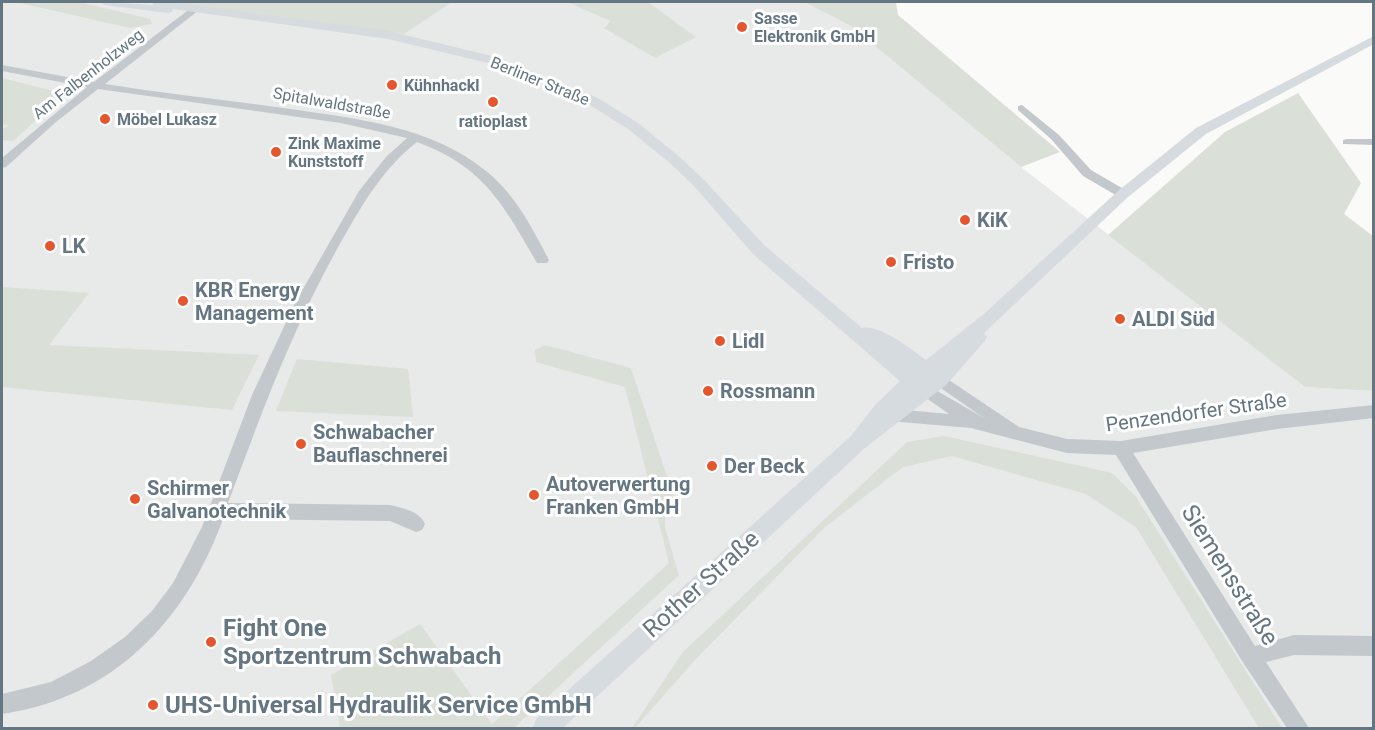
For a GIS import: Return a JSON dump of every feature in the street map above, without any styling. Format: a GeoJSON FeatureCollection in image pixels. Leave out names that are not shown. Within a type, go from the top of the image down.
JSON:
{"type":"FeatureCollection","features":[{"type":"Feature","properties":{"kind":"main road","name":"Berliner Straße"},"geometry":{"type":"LineString","coordinates":[[105,2],[154,5],[388,35],[492,60],[571,90],[633,126],[676,161],[700,183],[758,249],[844,321],[926,380]]}},
{"type":"Feature","properties":{"kind":"main road"},"geometry":{"type":"LineString","coordinates":[[926,380],[970,348],[991,318],[1123,194],[1201,131],[1374,39]]}},
{"type":"Feature","properties":{"kind":"main road","name":"Rother Straße"},"geometry":{"type":"LineString","coordinates":[[545,729],[858,442],[895,416],[926,380]]}},
{"type":"Feature","properties":{"kind":"main road","name":"Rother Straße"},"geometry":{"type":"LineString","coordinates":[[858,442],[882,410],[926,380]]}},
{"type":"Feature","properties":{"kind":"street"},"geometry":{"type":"LineString","coordinates":[[154,5],[172,19],[159,38]]}},
{"type":"Feature","properties":{"kind":"street","name":"Am Falbenholzweg"},"geometry":{"type":"LineString","coordinates":[[2,164],[52,120],[194,10]]}},
{"type":"Feature","properties":{"kind":"street","name":"Spitalwaldstraße"},"geometry":{"type":"LineString","coordinates":[[2,68],[97,86],[356,122],[416,137],[463,160],[497,186],[516,212],[542,260]]}},
{"type":"Feature","properties":{"kind":"street"},"geometry":{"type":"LineString","coordinates":[[1022,108],[1055,136],[1087,173],[1123,194]]}},
{"type":"Feature","properties":{"kind":"street"},"geometry":{"type":"LineString","coordinates":[[2,704],[48,694],[76,681],[133,644],[156,622],[189,577],[250,418],[278,353],[328,253],[380,168],[392,155],[416,137]]}},
{"type":"Feature","properties":{"kind":"street"},"geometry":{"type":"LineString","coordinates":[[1347,142],[1374,142]]}},
{"type":"Feature","properties":{"kind":"street","name":"Penzendorfer Straße"},"geometry":{"type":"LineString","coordinates":[[926,380],[976,423]]}},
{"type":"Feature","properties":{"kind":"street","name":"Penzendorfer Straße"},"geometry":{"type":"LineString","coordinates":[[926,380],[1024,437]]}},
{"type":"Feature","properties":{"kind":"street","name":"Penzendorfer Straße"},"geometry":{"type":"LineString","coordinates":[[895,416],[976,423],[1024,437],[1067,446],[1120,448],[1277,422],[1374,411]]}},
{"type":"Feature","properties":{"kind":"street","name":"Siemensstraße"},"geometry":{"type":"LineString","coordinates":[[1120,448],[1251,657],[1299,729]]}},
{"type":"Feature","properties":{"kind":"street"},"geometry":{"type":"LineString","coordinates":[[215,512],[390,513],[403,516],[416,524]]}},
{"type":"Feature","properties":{"kind":"street"},"geometry":{"type":"LineString","coordinates":[[1251,657],[1294,645],[1374,646]]}},
{"type":"Feature","properties":{"kind":"shaded area"},"geometry":{"type":"Polygon","coordinates":[[[2,2],[167,2],[283,17],[443,2],[567,2],[610,21],[604,27],[655,58],[695,37],[648,2],[804,2],[851,26],[1021,167],[1305,387],[1373,391],[1373,728],[2,728],[2,2]]]}},
{"type":"Feature","properties":{"kind":"shaded area"},"geometry":{"type":"Polygon","coordinates":[[[16,2],[79,2],[150,19],[152,24],[130,28],[16,2]]]}},
{"type":"Feature","properties":{"kind":"shaded area"},"geometry":{"type":"Polygon","coordinates":[[[167,2],[452,2],[404,34],[167,2]]]}},
{"type":"Feature","properties":{"kind":"shaded area"},"geometry":{"type":"Polygon","coordinates":[[[567,2],[648,2],[696,37],[655,58],[604,28],[610,21],[567,2]]]}},
{"type":"Feature","properties":{"kind":"shaded area"},"geometry":{"type":"Polygon","coordinates":[[[804,2],[896,2],[898,15],[1060,152],[1021,167],[851,26],[804,2]]]}},
{"type":"Feature","properties":{"kind":"shaded area"},"geometry":{"type":"Polygon","coordinates":[[[2,78],[65,94],[13,141],[2,140],[2,130],[8,125],[2,124],[2,78]]]}},
{"type":"Feature","properties":{"kind":"shaded area"},"geometry":{"type":"Polygon","coordinates":[[[1298,93],[1361,183],[1344,214],[1373,236],[1373,391],[1305,387],[1108,235],[1225,132],[1298,93]]]}},
{"type":"Feature","properties":{"kind":"shaded area"},"geometry":{"type":"Polygon","coordinates":[[[2,287],[89,293],[49,345],[259,355],[232,410],[2,387],[2,287]]]}},
{"type":"Feature","properties":{"kind":"shaded area"},"geometry":{"type":"Polygon","coordinates":[[[545,345],[631,368],[674,497],[665,516],[665,528],[679,575],[514,728],[340,728],[331,675],[420,624],[492,724],[669,563],[625,387],[536,362],[535,350],[545,345]]]}},
{"type":"Feature","properties":{"kind":"shaded area"},"geometry":{"type":"Polygon","coordinates":[[[297,359],[408,369],[413,417],[276,411],[297,359]]]}},
{"type":"Feature","properties":{"kind":"shaded area"},"geometry":{"type":"Polygon","coordinates":[[[944,436],[1112,473],[1136,497],[1282,728],[1259,728],[1136,527],[1086,494],[952,456],[903,467],[825,527],[695,660],[635,728],[632,728],[683,652],[907,442],[944,436]]]}},
{"type":"Feature","properties":{"kind":"place","name":"Sasse Elektronik GmbH"},"geometry":{"type":"Point","coordinates":[742,27]}},
{"type":"Feature","properties":{"kind":"place","name":"Kühnhackl"},"geometry":{"type":"Point","coordinates":[392,85]}},
{"type":"Feature","properties":{"kind":"place","name":"ratioplast"},"geometry":{"type":"Point","coordinates":[493,102]}},
{"type":"Feature","properties":{"kind":"place","name":"Möbel Lukasz"},"geometry":{"type":"Point","coordinates":[105,119]}},
{"type":"Feature","properties":{"kind":"place","name":"Zink Maxime Kunststoff"},"geometry":{"type":"Point","coordinates":[276,152]}},
{"type":"Feature","properties":{"kind":"place","name":"KiK"},"geometry":{"type":"Point","coordinates":[965,220]}},
{"type":"Feature","properties":{"kind":"place","name":"LK"},"geometry":{"type":"Point","coordinates":[50,246]}},
{"type":"Feature","properties":{"kind":"place","name":"Fristo"},"geometry":{"type":"Point","coordinates":[891,262]}},
{"type":"Feature","properties":{"kind":"place","name":"KBR Energy Management"},"geometry":{"type":"Point","coordinates":[183,301]}},
{"type":"Feature","properties":{"kind":"place","name":"ALDI Süd"},"geometry":{"type":"Point","coordinates":[1120,319]}},
{"type":"Feature","properties":{"kind":"place","name":"Lidl"},"geometry":{"type":"Point","coordinates":[720,341]}},
{"type":"Feature","properties":{"kind":"place","name":"Rossmann"},"geometry":{"type":"Point","coordinates":[708,391]}},
{"type":"Feature","properties":{"kind":"place","name":"Schwabacher Bauflaschnerei"},"geometry":{"type":"Point","coordinates":[301,444]}},
{"type":"Feature","properties":{"kind":"place","name":"Der Beck"},"geometry":{"type":"Point","coordinates":[712,466]}},
{"type":"Feature","properties":{"kind":"place","name":"Autoverwertung Franken GmbH"},"geometry":{"type":"Point","coordinates":[534,495]}},
{"type":"Feature","properties":{"kind":"place","name":"Schirmer Galvanotechnik"},"geometry":{"type":"Point","coordinates":[135,499]}},
{"type":"Feature","properties":{"kind":"place","name":"Fight One Sportzentrum Schwabach"},"geometry":{"type":"Point","coordinates":[211,642]}},
{"type":"Feature","properties":{"kind":"place","name":"UHS-Universal Hydraulik Service GmbH"},"geometry":{"type":"Point","coordinates":[153,705]}}]}
